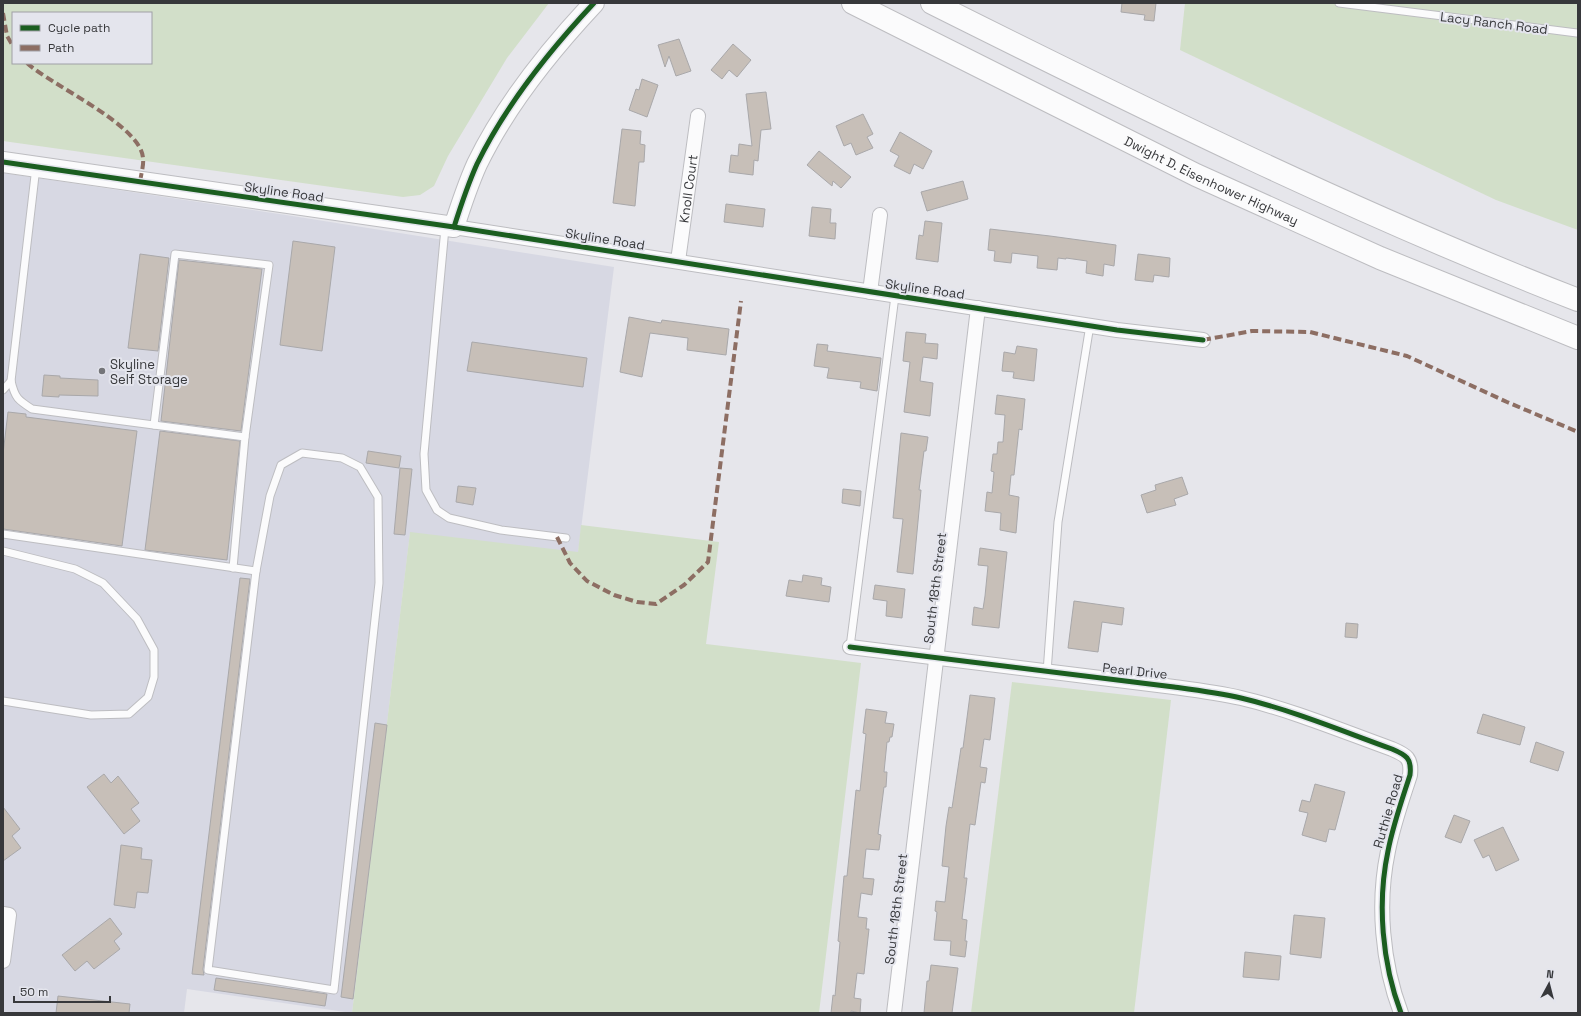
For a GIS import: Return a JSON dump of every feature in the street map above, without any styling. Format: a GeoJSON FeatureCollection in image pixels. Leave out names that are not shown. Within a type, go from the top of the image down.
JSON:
{"type":"FeatureCollection","features":[{"type":"Feature","properties":{"kind":"highway","name":"Dwight D. Eisenhower Highway"},"geometry":{"type":"LineString","coordinates":[[853,3],[1196,175],[1380,258],[1578,338]]}},
{"type":"Feature","properties":{"kind":"highway"},"geometry":{"type":"LineString","coordinates":[[932,3],[1241,155],[1514,275],[1578,300]]}},
{"type":"Feature","properties":{"kind":"main road"},"geometry":{"type":"LineString","coordinates":[[450,226],[477,164],[509,108],[564,34],[594,3]]}},
{"type":"Feature","properties":{"kind":"main road","name":"Skyline Road"},"geometry":{"type":"LineString","coordinates":[[3,162],[450,226]]}},
{"type":"Feature","properties":{"kind":"street","name":"Knoll Court"},"geometry":{"type":"LineString","coordinates":[[678,261],[698,116]]}},
{"type":"Feature","properties":{"kind":"street"},"geometry":{"type":"LineString","coordinates":[[870,292],[880,215]]}},
{"type":"Feature","properties":{"kind":"street","name":"Skyline Road"},"geometry":{"type":"LineString","coordinates":[[450,226],[1090,326],[1203,340]]}},
{"type":"Feature","properties":{"kind":"street","name":"South 18th Street"},"geometry":{"type":"LineString","coordinates":[[894,1013],[978,308]]}},
{"type":"Feature","properties":{"kind":"street","name":"Pearl Drive"},"geometry":{"type":"LineString","coordinates":[[850,647],[1174,687],[1241,699],[1278,709],[1392,749],[1408,758]]}},
{"type":"Feature","properties":{"kind":"street","name":"Ruthie Road"},"geometry":{"type":"LineString","coordinates":[[1401,1013],[1388,970],[1382,903],[1384,874],[1388,852],[1410,775],[1411,766],[1408,758]]}},
{"type":"Feature","properties":{"kind":"street"},"geometry":{"type":"LineString","coordinates":[[3,914],[9,915],[3,961]]}},
{"type":"Feature","properties":{"kind":"lane","name":"Lacy Ranch Road"},"geometry":{"type":"LineString","coordinates":[[1339,3],[1577,33]]}},
{"type":"Feature","properties":{"kind":"lane"},"geometry":{"type":"LineString","coordinates":[[36,167],[11,381],[13,392],[18,400],[32,408],[245,437]]}},
{"type":"Feature","properties":{"kind":"lane"},"geometry":{"type":"LineString","coordinates":[[450,226],[424,454],[426,490],[437,510],[449,518],[501,530],[566,538]]}},
{"type":"Feature","properties":{"kind":"lane"},"geometry":{"type":"LineString","coordinates":[[154,424],[175,254],[269,265],[245,437],[233,568]]}},
{"type":"Feature","properties":{"kind":"lane"},"geometry":{"type":"LineString","coordinates":[[850,647],[895,296]]}},
{"type":"Feature","properties":{"kind":"lane"},"geometry":{"type":"LineString","coordinates":[[1047,672],[1058,522],[1090,326]]}},
{"type":"Feature","properties":{"kind":"lane"},"geometry":{"type":"LineString","coordinates":[[3,390],[11,381]]}},
{"type":"Feature","properties":{"kind":"lane"},"geometry":{"type":"LineString","coordinates":[[302,453],[342,458],[360,467],[378,497],[378,582],[334,990],[208,970],[256,571],[270,496],[281,465],[302,453]]}},
{"type":"Feature","properties":{"kind":"lane"},"geometry":{"type":"LineString","coordinates":[[3,534],[256,571]]}},
{"type":"Feature","properties":{"kind":"lane"},"geometry":{"type":"LineString","coordinates":[[3,551],[75,569],[103,583],[137,619],[154,650],[154,677],[148,697],[129,714],[91,715],[3,701]]}},
{"type":"Feature","properties":{"kind":"shaded area"},"geometry":{"type":"Polygon","coordinates":[[[3,173],[286,215],[614,267],[578,553],[410,533],[352,1013],[187,989],[184,1013],[3,1013],[3,173]]]}},
{"type":"Feature","properties":{"kind":"green space"},"geometry":{"type":"Polygon","coordinates":[[[3,3],[549,3],[507,58],[448,156],[434,186],[420,195],[403,197],[3,141],[3,3]]]}},
{"type":"Feature","properties":{"kind":"green space"},"geometry":{"type":"Polygon","coordinates":[[[1185,3],[1578,3],[1578,230],[1496,200],[1180,50],[1185,3]]]}},
{"type":"Feature","properties":{"kind":"green space"},"geometry":{"type":"Polygon","coordinates":[[[581,525],[719,542],[706,644],[861,663],[819,1013],[352,1013],[410,532],[578,552],[581,525]]]}},
{"type":"Feature","properties":{"kind":"green space"},"geometry":{"type":"Polygon","coordinates":[[[1012,682],[1171,700],[1134,1013],[971,1013],[1012,682]]]}},
{"type":"Feature","properties":{"kind":"building"},"geometry":{"type":"Polygon","coordinates":[[[1122,3],[1156,3],[1154,21],[1144,20],[1145,15],[1121,12],[1122,3]]]}},
{"type":"Feature","properties":{"kind":"building"},"geometry":{"type":"Polygon","coordinates":[[[679,39],[691,71],[676,76],[669,56],[665,67],[658,45],[679,39]]]}},
{"type":"Feature","properties":{"kind":"building"},"geometry":{"type":"Polygon","coordinates":[[[733,44],[751,60],[737,77],[729,70],[722,79],[711,70],[733,44]]]}},
{"type":"Feature","properties":{"kind":"building"},"geometry":{"type":"Polygon","coordinates":[[[642,79],[658,85],[647,117],[629,110],[636,89],[639,90],[642,79]]]}},
{"type":"Feature","properties":{"kind":"building"},"geometry":{"type":"Polygon","coordinates":[[[766,92],[771,129],[761,130],[758,161],[754,160],[753,175],[729,172],[731,155],[738,156],[739,144],[752,146],[746,94],[766,92]]]}},
{"type":"Feature","properties":{"kind":"building"},"geometry":{"type":"Polygon","coordinates":[[[863,114],[873,134],[867,137],[873,148],[856,155],[851,143],[844,146],[836,126],[863,114]]]}},
{"type":"Feature","properties":{"kind":"building"},"geometry":{"type":"Polygon","coordinates":[[[622,129],[641,131],[640,144],[645,145],[644,162],[639,162],[635,206],[613,203],[622,129]]]}},
{"type":"Feature","properties":{"kind":"building"},"geometry":{"type":"Polygon","coordinates":[[[900,132],[932,151],[923,169],[914,164],[910,174],[894,166],[899,156],[890,151],[900,132]]]}},
{"type":"Feature","properties":{"kind":"building"},"geometry":{"type":"Polygon","coordinates":[[[819,151],[851,177],[841,188],[833,181],[832,186],[807,165],[819,151]]]}},
{"type":"Feature","properties":{"kind":"building"},"geometry":{"type":"Polygon","coordinates":[[[963,181],[968,199],[927,211],[921,192],[963,181]]]}},
{"type":"Feature","properties":{"kind":"building"},"geometry":{"type":"Polygon","coordinates":[[[726,204],[765,209],[763,227],[724,222],[726,204]]]}},
{"type":"Feature","properties":{"kind":"building"},"geometry":{"type":"Polygon","coordinates":[[[812,207],[831,209],[830,223],[836,223],[835,239],[809,236],[812,207]]]}},
{"type":"Feature","properties":{"kind":"building"},"geometry":{"type":"Polygon","coordinates":[[[925,221],[942,223],[938,262],[916,259],[919,235],[923,236],[925,221]]]}},
{"type":"Feature","properties":{"kind":"building"},"geometry":{"type":"Polygon","coordinates":[[[990,229],[1116,245],[1114,266],[1104,264],[1103,276],[1086,273],[1087,261],[1066,258],[1058,258],[1057,270],[1037,268],[1038,256],[1012,253],[1011,263],[994,261],[995,251],[988,250],[990,229]]]}},
{"type":"Feature","properties":{"kind":"building"},"geometry":{"type":"Polygon","coordinates":[[[293,241],[335,247],[322,351],[280,345],[293,241]]]}},
{"type":"Feature","properties":{"kind":"building"},"geometry":{"type":"Polygon","coordinates":[[[140,254],[169,258],[158,351],[128,348],[140,254]]]}},
{"type":"Feature","properties":{"kind":"building"},"geometry":{"type":"Polygon","coordinates":[[[1138,254],[1170,258],[1169,277],[1154,275],[1153,282],[1135,280],[1138,254]]]}},
{"type":"Feature","properties":{"kind":"building"},"geometry":{"type":"Polygon","coordinates":[[[179,260],[262,269],[241,431],[161,421],[179,260]]]}},
{"type":"Feature","properties":{"kind":"building"},"geometry":{"type":"Polygon","coordinates":[[[629,317],[661,323],[662,320],[729,329],[726,355],[687,350],[688,338],[650,333],[642,377],[620,372],[629,317]]]}},
{"type":"Feature","properties":{"kind":"building"},"geometry":{"type":"Polygon","coordinates":[[[906,332],[926,334],[925,343],[938,344],[937,359],[923,357],[920,381],[933,383],[930,416],[904,412],[910,362],[903,361],[906,332]]]}},
{"type":"Feature","properties":{"kind":"building"},"geometry":{"type":"Polygon","coordinates":[[[472,342],[587,358],[583,387],[467,371],[472,342]]]}},
{"type":"Feature","properties":{"kind":"building"},"geometry":{"type":"Polygon","coordinates":[[[817,344],[828,345],[827,351],[881,358],[877,391],[860,388],[861,382],[827,378],[829,368],[814,366],[817,344]]]}},
{"type":"Feature","properties":{"kind":"building"},"geometry":{"type":"Polygon","coordinates":[[[1017,346],[1037,349],[1034,381],[1013,378],[1014,372],[1002,371],[1004,352],[1015,354],[1017,346]]]}},
{"type":"Feature","properties":{"kind":"building"},"geometry":{"type":"Polygon","coordinates":[[[44,375],[60,376],[60,378],[98,380],[98,396],[42,396],[44,375]]]}},
{"type":"Feature","properties":{"kind":"building"},"geometry":{"type":"Polygon","coordinates":[[[997,395],[1025,399],[1022,430],[1019,429],[1014,475],[1011,475],[1009,495],[1019,497],[1016,533],[1000,530],[1001,513],[985,511],[987,492],[992,493],[994,472],[991,471],[993,454],[997,454],[998,442],[1003,442],[1005,415],[995,414],[997,395]]]}},
{"type":"Feature","properties":{"kind":"building"},"geometry":{"type":"Polygon","coordinates":[[[8,412],[26,414],[26,417],[137,431],[122,546],[3,529],[3,454],[8,412]]]}},
{"type":"Feature","properties":{"kind":"building"},"geometry":{"type":"Polygon","coordinates":[[[160,431],[240,441],[227,560],[145,550],[160,431]]]}},
{"type":"Feature","properties":{"kind":"building"},"geometry":{"type":"Polygon","coordinates":[[[901,433],[928,437],[926,451],[924,451],[919,490],[921,490],[913,574],[897,572],[903,519],[893,518],[901,433]]]}},
{"type":"Feature","properties":{"kind":"building"},"geometry":{"type":"Polygon","coordinates":[[[368,451],[401,456],[399,468],[366,463],[368,451]]]}},
{"type":"Feature","properties":{"kind":"building"},"geometry":{"type":"Polygon","coordinates":[[[400,468],[412,469],[405,535],[394,534],[400,468]]]}},
{"type":"Feature","properties":{"kind":"building"},"geometry":{"type":"Polygon","coordinates":[[[1182,477],[1188,494],[1174,499],[1176,505],[1147,513],[1141,495],[1156,490],[1155,485],[1182,477]]]}},
{"type":"Feature","properties":{"kind":"building"},"geometry":{"type":"Polygon","coordinates":[[[458,486],[476,488],[473,505],[456,502],[458,486]]]}},
{"type":"Feature","properties":{"kind":"building"},"geometry":{"type":"Polygon","coordinates":[[[843,489],[861,491],[860,506],[842,503],[843,489]]]}},
{"type":"Feature","properties":{"kind":"building"},"geometry":{"type":"Polygon","coordinates":[[[980,548],[1007,552],[999,628],[972,625],[974,607],[983,609],[985,596],[988,566],[978,565],[980,548]]]}},
{"type":"Feature","properties":{"kind":"building"},"geometry":{"type":"Polygon","coordinates":[[[803,575],[822,578],[821,585],[831,587],[829,602],[786,596],[789,580],[802,582],[803,575]]]}},
{"type":"Feature","properties":{"kind":"building"},"geometry":{"type":"Polygon","coordinates":[[[240,578],[250,579],[203,969],[204,975],[192,974],[240,578]]]}},
{"type":"Feature","properties":{"kind":"building"},"geometry":{"type":"Polygon","coordinates":[[[875,585],[905,589],[902,618],[886,616],[887,601],[873,599],[875,585]]]}},
{"type":"Feature","properties":{"kind":"building"},"geometry":{"type":"Polygon","coordinates":[[[1074,601],[1124,608],[1122,625],[1102,622],[1098,652],[1068,648],[1074,601]]]}},
{"type":"Feature","properties":{"kind":"building"},"geometry":{"type":"Polygon","coordinates":[[[1346,623],[1358,624],[1357,638],[1345,637],[1346,623]]]}},
{"type":"Feature","properties":{"kind":"building"},"geometry":{"type":"Polygon","coordinates":[[[970,695],[995,698],[990,740],[984,739],[980,767],[987,768],[985,783],[981,782],[975,825],[970,824],[964,878],[967,878],[962,919],[967,920],[965,957],[950,955],[951,941],[934,940],[937,912],[935,911],[936,901],[945,902],[949,867],[942,866],[946,826],[949,807],[952,808],[961,748],[963,748],[970,695]]]}},
{"type":"Feature","properties":{"kind":"building"},"geometry":{"type":"Polygon","coordinates":[[[866,709],[887,712],[885,723],[894,724],[892,737],[890,737],[889,742],[887,742],[884,772],[887,772],[886,787],[884,787],[878,834],[881,835],[879,850],[866,849],[863,878],[874,879],[872,895],[861,893],[858,917],[867,918],[866,929],[869,929],[864,974],[857,973],[854,998],[861,999],[860,1013],[851,1011],[851,1013],[831,1013],[833,995],[835,996],[844,876],[847,876],[856,790],[860,791],[866,734],[863,733],[866,709]]]}},
{"type":"Feature","properties":{"kind":"building"},"geometry":{"type":"Polygon","coordinates":[[[1483,714],[1525,727],[1520,745],[1477,733],[1483,714]]]}},
{"type":"Feature","properties":{"kind":"building"},"geometry":{"type":"Polygon","coordinates":[[[375,723],[387,725],[353,999],[341,997],[375,723]]]}},
{"type":"Feature","properties":{"kind":"building"},"geometry":{"type":"Polygon","coordinates":[[[1536,742],[1564,752],[1558,771],[1530,762],[1536,742]]]}},
{"type":"Feature","properties":{"kind":"building"},"geometry":{"type":"Polygon","coordinates":[[[104,774],[111,783],[118,776],[139,803],[131,809],[140,821],[124,834],[87,787],[104,774]]]}},
{"type":"Feature","properties":{"kind":"building"},"geometry":{"type":"Polygon","coordinates":[[[1315,784],[1345,792],[1335,830],[1329,829],[1326,842],[1302,835],[1308,813],[1299,811],[1302,800],[1310,802],[1315,784]]]}},
{"type":"Feature","properties":{"kind":"building"},"geometry":{"type":"Polygon","coordinates":[[[3,807],[20,829],[12,836],[21,848],[3,861],[3,807]]]}},
{"type":"Feature","properties":{"kind":"building"},"geometry":{"type":"Polygon","coordinates":[[[1454,815],[1470,821],[1461,843],[1445,837],[1454,815]]]}},
{"type":"Feature","properties":{"kind":"building"},"geometry":{"type":"Polygon","coordinates":[[[1503,827],[1519,860],[1496,871],[1489,855],[1483,858],[1474,840],[1503,827]]]}},
{"type":"Feature","properties":{"kind":"building"},"geometry":{"type":"Polygon","coordinates":[[[121,845],[142,848],[141,859],[152,860],[148,893],[137,892],[135,908],[114,905],[121,845]]]}},
{"type":"Feature","properties":{"kind":"building"},"geometry":{"type":"Polygon","coordinates":[[[1294,915],[1325,918],[1321,958],[1290,954],[1294,915]]]}},
{"type":"Feature","properties":{"kind":"building"},"geometry":{"type":"Polygon","coordinates":[[[110,918],[122,934],[114,941],[120,949],[94,969],[87,961],[75,971],[62,955],[110,918]]]}},
{"type":"Feature","properties":{"kind":"building"},"geometry":{"type":"Polygon","coordinates":[[[1245,952],[1281,956],[1279,980],[1243,977],[1245,952]]]}},
{"type":"Feature","properties":{"kind":"building"},"geometry":{"type":"Polygon","coordinates":[[[931,965],[958,968],[952,1013],[924,1013],[927,981],[929,981],[931,965]]]}},
{"type":"Feature","properties":{"kind":"building"},"geometry":{"type":"Polygon","coordinates":[[[216,978],[327,994],[325,1006],[214,990],[216,978]]]}},
{"type":"Feature","properties":{"kind":"building"},"geometry":{"type":"Polygon","coordinates":[[[58,996],[130,1004],[129,1013],[56,1013],[58,996]]]}},
{"type":"Feature","properties":{"kind":"marked path"},"geometry":{"type":"LineString","coordinates":[[3,13],[7,36],[12,44]]}},
{"type":"Feature","properties":{"kind":"marked path"},"geometry":{"type":"LineString","coordinates":[[28,64],[94,107],[128,132],[138,145],[143,158],[140,182]]}},
{"type":"Feature","properties":{"kind":"marked path"},"geometry":{"type":"LineString","coordinates":[[557,537],[570,563],[587,581],[614,595],[637,602],[656,604],[684,585],[708,562],[741,301]]}},
{"type":"Feature","properties":{"kind":"marked path"},"geometry":{"type":"LineString","coordinates":[[1203,340],[1252,331],[1310,332],[1407,356],[1507,402],[1578,432]]}},
{"type":"Feature","properties":{"kind":"cycle path"},"geometry":{"type":"LineString","coordinates":[[454,227],[477,164],[501,120],[545,59],[594,3]]}},
{"type":"Feature","properties":{"kind":"cycle path"},"geometry":{"type":"LineString","coordinates":[[3,162],[454,227],[1117,330],[1203,340]]}},
{"type":"Feature","properties":{"kind":"cycle path"},"geometry":{"type":"LineString","coordinates":[[850,647],[1174,687],[1233,696],[1298,715],[1401,753],[1409,761],[1410,775],[1390,841],[1385,871],[1382,912],[1383,933],[1389,974],[1401,1013]]}},
{"type":"Feature","properties":{"kind":"place","name":"Skyline Self Storage"},"geometry":{"type":"Point","coordinates":[102,371]}}]}
